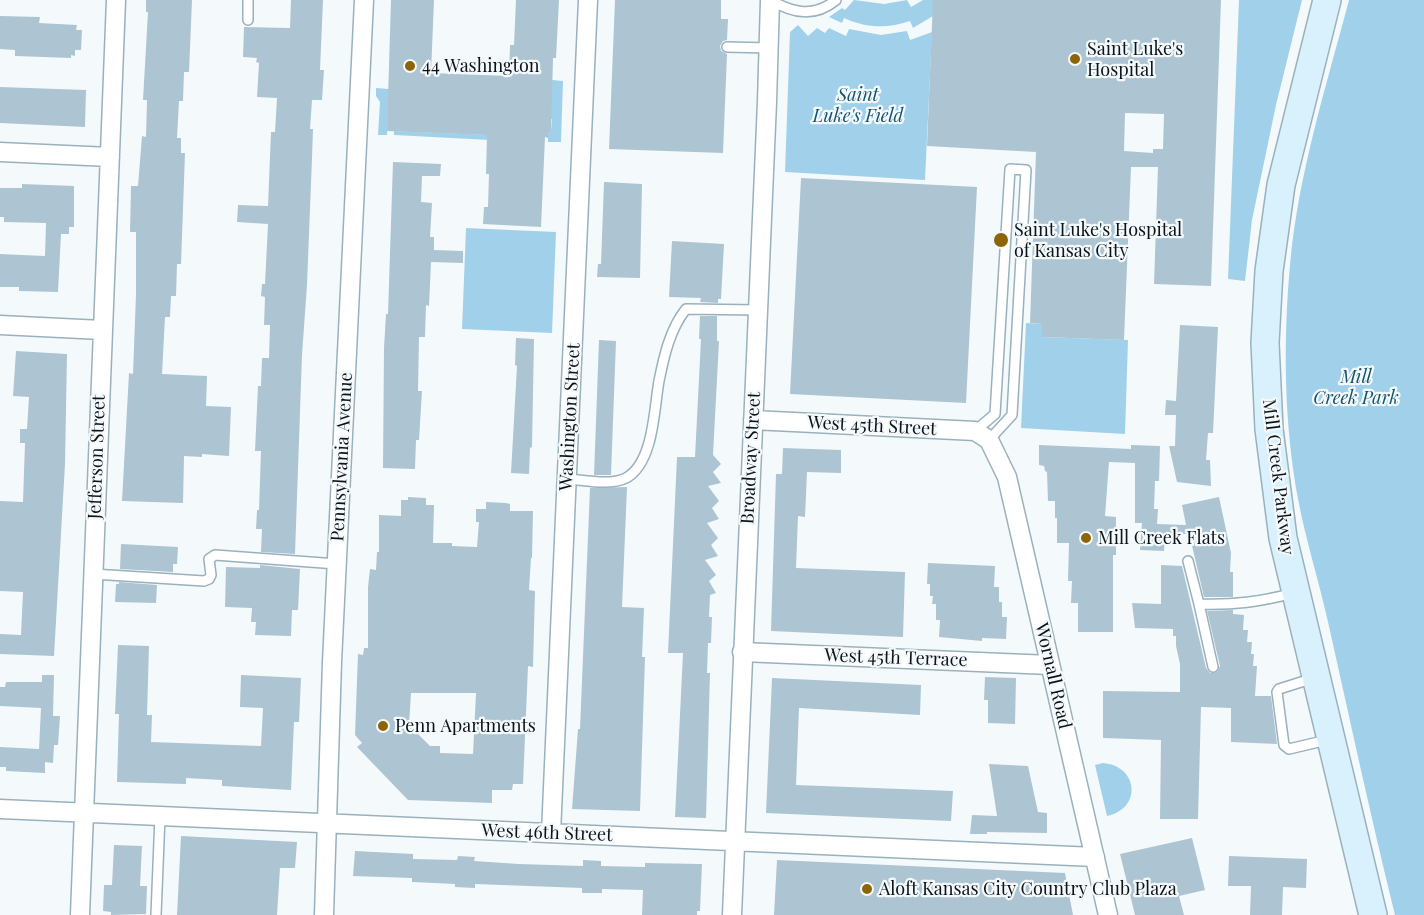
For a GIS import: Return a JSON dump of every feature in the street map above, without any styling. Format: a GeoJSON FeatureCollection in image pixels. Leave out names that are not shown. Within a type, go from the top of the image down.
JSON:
{"type":"FeatureCollection","features":[{"type":"Feature","properties":{"kind":"main road","name":"Mill Creek Parkway"},"geometry":{"type":"LineString","coordinates":[[1327,0],[1281,185],[1268,281],[1265,343],[1269,429],[1283,538],[1373,915]]}},
{"type":"Feature","properties":{"kind":"street","name":"Jefferson Street"},"geometry":{"type":"LineString","coordinates":[[80,915],[116,0]]}},
{"type":"Feature","properties":{"kind":"street","name":"Pennsylvania Avenue"},"geometry":{"type":"LineString","coordinates":[[324,915],[337,564],[364,0]]}},
{"type":"Feature","properties":{"kind":"street","name":"Washington Street"},"geometry":{"type":"LineString","coordinates":[[551,833],[588,0]]}},
{"type":"Feature","properties":{"kind":"street","name":"Broadway Street"},"geometry":{"type":"LineString","coordinates":[[732,915],[770,0]]}},
{"type":"Feature","properties":{"kind":"street"},"geometry":{"type":"LineString","coordinates":[[0,152],[110,157]]}},
{"type":"Feature","properties":{"kind":"street"},"geometry":{"type":"LineString","coordinates":[[0,325],[102,330]]}},
{"type":"Feature","properties":{"kind":"street","name":"West 45th Street"},"geometry":{"type":"LineString","coordinates":[[753,420],[982,436]]}},
{"type":"Feature","properties":{"kind":"street","name":"Wornall Road"},"geometry":{"type":"LineString","coordinates":[[982,436],[1007,477],[1108,915]]}},
{"type":"Feature","properties":{"kind":"street","name":"West 45th Terrace"},"geometry":{"type":"LineString","coordinates":[[742,652],[1050,664]]}},
{"type":"Feature","properties":{"kind":"street","name":"West 46th Street"},"geometry":{"type":"LineString","coordinates":[[0,809],[1095,857]]}},
{"type":"Feature","properties":{"kind":"lane"},"geometry":{"type":"LineString","coordinates":[[248,0],[248,20]]}},
{"type":"Feature","properties":{"kind":"lane"},"geometry":{"type":"LineString","coordinates":[[770,0],[789,11],[805,12],[824,7],[836,0]]}},
{"type":"Feature","properties":{"kind":"lane"},"geometry":{"type":"LineString","coordinates":[[727,47],[769,48]]}},
{"type":"Feature","properties":{"kind":"lane"},"geometry":{"type":"LineString","coordinates":[[1010,169],[1026,170],[1012,415],[982,436],[995,414],[1010,169]]}},
{"type":"Feature","properties":{"kind":"lane"},"geometry":{"type":"LineString","coordinates":[[1005,245],[1021,246]]}},
{"type":"Feature","properties":{"kind":"lane"},"geometry":{"type":"LineString","coordinates":[[1001,308],[1018,309]]}},
{"type":"Feature","properties":{"kind":"lane"},"geometry":{"type":"LineString","coordinates":[[567,479],[614,482],[628,477],[641,462],[654,429],[659,383],[666,350],[678,319],[686,309],[758,310]]}},
{"type":"Feature","properties":{"kind":"lane"},"geometry":{"type":"LineString","coordinates":[[999,346],[1015,347]]}},
{"type":"Feature","properties":{"kind":"lane"},"geometry":{"type":"LineString","coordinates":[[93,574],[204,581],[211,575],[209,559],[215,555],[337,564]]}},
{"type":"Feature","properties":{"kind":"lane"},"geometry":{"type":"LineString","coordinates":[[1188,561],[1213,667]]}},
{"type":"Feature","properties":{"kind":"lane"},"geometry":{"type":"LineString","coordinates":[[1199,604],[1232,605],[1263,601],[1296,592]]}},
{"type":"Feature","properties":{"kind":"lane"},"geometry":{"type":"LineString","coordinates":[[1316,677],[1279,689],[1277,692],[1284,745],[1289,748],[1331,740]]}},
{"type":"Feature","properties":{"kind":"lane"},"geometry":{"type":"LineString","coordinates":[[156,915],[160,816]]}},
{"type":"Feature","properties":{"kind":"green space"},"geometry":{"type":"Polygon","coordinates":[[[854,0],[884,4],[907,0],[911,7],[923,0],[933,0],[933,16],[913,28],[910,21],[877,26],[860,24],[844,18],[842,23],[829,17],[842,8],[845,10],[854,0]]]}},
{"type":"Feature","properties":{"kind":"green space"},"geometry":{"type":"Polygon","coordinates":[[[1239,0],[1302,0],[1276,105],[1252,220],[1245,281],[1228,279],[1239,0]]]}},
{"type":"Feature","properties":{"kind":"green space","name":"Mill Creek Park"},"geometry":{"type":"Polygon","coordinates":[[[1349,0],[1424,0],[1424,915],[1395,915],[1301,515],[1293,470],[1287,412],[1286,324],[1294,231],[1314,131],[1349,0]]]}},
{"type":"Feature","properties":{"kind":"green space","name":"Saint Luke's Field"},"geometry":{"type":"Polygon","coordinates":[[[798,25],[808,36],[817,28],[825,33],[829,28],[846,36],[849,29],[881,35],[907,31],[910,40],[932,32],[925,180],[785,172],[790,32],[798,25]]]}},
{"type":"Feature","properties":{"kind":"green space"},"geometry":{"type":"Polygon","coordinates":[[[552,80],[563,81],[561,142],[548,142],[552,119],[547,118],[552,80]]]}},
{"type":"Feature","properties":{"kind":"green space"},"geometry":{"type":"Polygon","coordinates":[[[376,88],[389,89],[387,135],[378,135],[380,102],[376,96],[376,88]]]}},
{"type":"Feature","properties":{"kind":"green space"},"geometry":{"type":"Polygon","coordinates":[[[394,131],[491,135],[490,140],[394,135],[394,131]]]}},
{"type":"Feature","properties":{"kind":"green space"},"geometry":{"type":"Polygon","coordinates":[[[466,228],[556,232],[552,333],[462,329],[466,228]]]}},
{"type":"Feature","properties":{"kind":"green space"},"geometry":{"type":"Polygon","coordinates":[[[1026,323],[1042,324],[1042,337],[1128,340],[1125,434],[1021,428],[1026,323]]]}},
{"type":"Feature","properties":{"kind":"green space"},"geometry":{"type":"Polygon","coordinates":[[[1103,763],[1115,766],[1124,772],[1132,788],[1131,797],[1126,805],[1118,812],[1107,816],[1095,765],[1103,763]]]}},
{"type":"Feature","properties":{"kind":"building"},"geometry":{"type":"Polygon","coordinates":[[[146,0],[192,0],[189,72],[184,72],[183,101],[179,101],[177,138],[181,138],[181,153],[185,153],[181,264],[177,264],[176,296],[171,296],[170,317],[165,317],[162,374],[207,376],[206,406],[231,407],[229,456],[202,454],[202,457],[184,456],[183,503],[122,501],[129,373],[133,374],[136,294],[136,232],[130,232],[131,186],[138,186],[142,136],[146,137],[147,100],[143,100],[148,12],[146,12],[146,0]]]}},
{"type":"Feature","properties":{"kind":"building"},"geometry":{"type":"Polygon","coordinates":[[[291,0],[323,0],[320,70],[324,70],[322,100],[312,100],[310,129],[313,129],[312,158],[295,554],[261,552],[262,529],[256,529],[261,451],[255,451],[258,386],[261,386],[262,358],[269,358],[270,325],[264,325],[265,297],[261,296],[262,284],[265,284],[268,224],[237,222],[238,205],[268,206],[271,132],[275,132],[277,98],[257,97],[259,63],[256,62],[257,58],[243,57],[244,27],[290,28],[291,0]]]}},
{"type":"Feature","properties":{"kind":"building","name":"44 Washington"},"geometry":{"type":"Polygon","coordinates":[[[391,0],[434,0],[431,73],[509,76],[510,45],[514,45],[516,0],[559,0],[556,58],[553,58],[551,132],[548,132],[548,138],[545,137],[541,227],[483,224],[484,207],[488,207],[487,135],[387,131],[391,0]]]}},
{"type":"Feature","properties":{"kind":"building"},"geometry":{"type":"Polygon","coordinates":[[[615,0],[721,0],[721,19],[728,19],[727,40],[723,41],[720,46],[721,51],[727,54],[723,153],[609,149],[615,0]]]}},
{"type":"Feature","properties":{"kind":"building"},"geometry":{"type":"Polygon","coordinates":[[[933,0],[1221,0],[1211,286],[1154,284],[1158,167],[1131,167],[1124,340],[1042,337],[1042,324],[1030,323],[1036,152],[927,146],[933,0]],[[1125,113],[1124,151],[1153,153],[1153,149],[1163,149],[1164,114],[1125,113]]]}},
{"type":"Feature","properties":{"kind":"building"},"geometry":{"type":"Polygon","coordinates":[[[0,16],[40,17],[39,23],[77,25],[76,30],[82,30],[81,50],[75,50],[75,56],[71,55],[71,58],[15,56],[15,50],[0,49],[0,16]]]}},
{"type":"Feature","properties":{"kind":"building"},"geometry":{"type":"Polygon","coordinates":[[[0,87],[86,90],[85,127],[0,123],[0,87]]]}},
{"type":"Feature","properties":{"kind":"building"},"geometry":{"type":"Polygon","coordinates":[[[393,162],[441,164],[440,176],[422,176],[421,202],[432,203],[430,237],[434,237],[434,250],[463,251],[463,263],[431,262],[425,337],[419,337],[418,391],[422,391],[415,469],[383,468],[384,348],[386,314],[388,314],[393,162]]]}},
{"type":"Feature","properties":{"kind":"building"},"geometry":{"type":"Polygon","coordinates":[[[801,178],[977,187],[966,403],[790,394],[801,178]]]}},
{"type":"Feature","properties":{"kind":"building"},"geometry":{"type":"Polygon","coordinates":[[[604,182],[642,184],[640,278],[597,277],[598,264],[601,264],[604,182]]]}},
{"type":"Feature","properties":{"kind":"building"},"geometry":{"type":"Polygon","coordinates":[[[22,184],[74,186],[74,227],[69,227],[69,234],[61,234],[58,292],[19,291],[19,287],[0,287],[0,254],[45,256],[46,223],[4,222],[4,217],[0,217],[0,188],[22,188],[22,184]]]}},
{"type":"Feature","properties":{"kind":"building"},"geometry":{"type":"Polygon","coordinates":[[[672,241],[724,244],[721,299],[718,299],[718,303],[700,302],[701,298],[669,297],[672,241]]]}},
{"type":"Feature","properties":{"kind":"building"},"geometry":{"type":"Polygon","coordinates":[[[700,316],[717,316],[717,341],[719,341],[713,455],[721,464],[713,472],[721,483],[708,486],[719,501],[712,508],[719,519],[707,523],[718,538],[711,545],[718,556],[705,560],[716,575],[709,581],[716,593],[710,595],[709,617],[712,617],[707,673],[710,673],[706,818],[675,817],[683,653],[668,653],[677,457],[695,457],[701,339],[699,339],[700,316]]]}},
{"type":"Feature","properties":{"kind":"building"},"geometry":{"type":"Polygon","coordinates":[[[1180,325],[1218,327],[1213,433],[1208,433],[1206,460],[1210,460],[1211,486],[1177,482],[1169,446],[1175,446],[1176,415],[1165,415],[1166,400],[1176,401],[1180,325]]]}},
{"type":"Feature","properties":{"kind":"building"},"geometry":{"type":"Polygon","coordinates":[[[516,338],[534,339],[532,447],[530,448],[529,474],[511,473],[517,366],[515,365],[516,338]]]}},
{"type":"Feature","properties":{"kind":"building"},"geometry":{"type":"Polygon","coordinates":[[[599,340],[616,341],[611,475],[594,475],[599,340]]]}},
{"type":"Feature","properties":{"kind":"building"},"geometry":{"type":"Polygon","coordinates":[[[16,351],[67,354],[65,464],[54,656],[0,654],[0,634],[21,635],[23,592],[0,591],[0,501],[23,502],[25,443],[20,443],[20,429],[27,429],[29,397],[13,396],[16,351]]]}},
{"type":"Feature","properties":{"kind":"building"},"geometry":{"type":"Polygon","coordinates":[[[1039,445],[1131,449],[1131,445],[1160,446],[1159,481],[1155,481],[1154,509],[1158,509],[1157,524],[1186,525],[1182,505],[1219,497],[1231,553],[1230,572],[1233,572],[1233,597],[1204,597],[1189,533],[1165,538],[1164,551],[1140,550],[1142,523],[1135,523],[1135,463],[1109,462],[1105,516],[1116,517],[1116,555],[1113,555],[1113,632],[1078,632],[1078,603],[1071,603],[1072,581],[1068,581],[1069,543],[1057,543],[1055,501],[1048,501],[1047,472],[1044,466],[1039,465],[1039,445]]]}},
{"type":"Feature","properties":{"kind":"building"},"geometry":{"type":"Polygon","coordinates":[[[783,448],[841,450],[841,473],[807,472],[805,517],[798,516],[796,568],[905,572],[903,637],[771,631],[776,474],[782,474],[783,448]]]}},
{"type":"Feature","properties":{"kind":"building"},"geometry":{"type":"Polygon","coordinates":[[[627,487],[622,607],[644,608],[642,657],[645,657],[640,811],[572,809],[578,729],[580,729],[590,488],[627,487]]]}},
{"type":"Feature","properties":{"kind":"building"},"geometry":{"type":"Polygon","coordinates":[[[408,497],[426,498],[426,505],[434,505],[433,543],[452,543],[452,546],[477,547],[479,522],[476,522],[476,509],[486,509],[486,502],[510,504],[510,511],[533,511],[529,590],[535,591],[533,667],[528,666],[523,784],[513,784],[512,790],[492,790],[492,803],[408,800],[357,747],[362,743],[355,735],[358,654],[363,655],[364,648],[368,648],[368,587],[370,569],[376,570],[377,552],[379,552],[379,515],[401,516],[401,500],[408,500],[408,497]],[[411,693],[409,725],[430,746],[440,746],[440,753],[473,754],[476,693],[411,693]]]}},
{"type":"Feature","properties":{"kind":"building"},"geometry":{"type":"Polygon","coordinates":[[[121,544],[178,547],[177,564],[173,564],[173,572],[120,569],[121,544]]]}},
{"type":"Feature","properties":{"kind":"building"},"geometry":{"type":"Polygon","coordinates":[[[928,563],[995,566],[994,587],[999,587],[1002,617],[1007,617],[1006,639],[982,638],[982,641],[939,637],[940,620],[936,620],[936,604],[932,604],[930,584],[927,584],[928,563]]]}},
{"type":"Feature","properties":{"kind":"building"},"geometry":{"type":"Polygon","coordinates":[[[260,565],[300,569],[298,610],[292,610],[291,636],[255,635],[256,622],[251,622],[252,608],[225,607],[226,567],[260,568],[260,565]]]}},
{"type":"Feature","properties":{"kind":"building"},"geometry":{"type":"Polygon","coordinates":[[[1161,565],[1182,566],[1206,668],[1210,673],[1217,672],[1220,666],[1207,611],[1233,610],[1233,614],[1244,615],[1243,630],[1248,630],[1247,642],[1252,642],[1253,666],[1257,666],[1255,696],[1271,696],[1277,744],[1231,742],[1231,708],[1201,707],[1198,819],[1160,819],[1161,740],[1103,738],[1103,691],[1180,692],[1180,664],[1173,629],[1135,628],[1132,603],[1161,604],[1161,565]]]}},
{"type":"Feature","properties":{"kind":"building"},"geometry":{"type":"Polygon","coordinates":[[[119,582],[157,585],[156,603],[115,602],[116,584],[119,582]]]}},
{"type":"Feature","properties":{"kind":"building"},"geometry":{"type":"Polygon","coordinates":[[[118,645],[149,646],[147,715],[152,715],[151,742],[261,746],[263,708],[240,707],[241,675],[301,678],[299,722],[294,722],[291,790],[222,786],[222,780],[186,778],[186,784],[117,782],[119,714],[115,714],[118,645]]]}},
{"type":"Feature","properties":{"kind":"building"},"geometry":{"type":"Polygon","coordinates":[[[42,675],[54,675],[53,716],[60,716],[58,745],[54,745],[53,763],[45,762],[45,773],[6,771],[6,767],[0,767],[0,747],[39,749],[41,708],[0,706],[0,687],[5,687],[6,682],[42,682],[42,675]]]}},
{"type":"Feature","properties":{"kind":"building"},"geometry":{"type":"Polygon","coordinates":[[[985,677],[1016,678],[1015,724],[988,723],[988,700],[984,700],[985,677]]]}},
{"type":"Feature","properties":{"kind":"building"},"geometry":{"type":"Polygon","coordinates":[[[772,678],[921,685],[920,715],[799,708],[796,785],[953,791],[951,821],[766,813],[772,678]]]}},
{"type":"Feature","properties":{"kind":"building"},"geometry":{"type":"Polygon","coordinates":[[[989,764],[1028,766],[1038,812],[1047,813],[1047,833],[970,834],[972,815],[997,816],[989,764]]]}},
{"type":"Feature","properties":{"kind":"building"},"geometry":{"type":"Polygon","coordinates":[[[181,836],[297,842],[295,868],[280,868],[277,915],[177,915],[181,836]]]}},
{"type":"Feature","properties":{"kind":"building"},"geometry":{"type":"Polygon","coordinates":[[[1192,838],[1205,890],[1179,896],[1184,915],[1135,915],[1120,854],[1192,838]]]}},
{"type":"Feature","properties":{"kind":"building"},"geometry":{"type":"Polygon","coordinates":[[[114,845],[142,846],[140,886],[147,886],[146,914],[111,915],[111,912],[103,911],[104,885],[112,885],[114,845]]]}},
{"type":"Feature","properties":{"kind":"building"},"geometry":{"type":"Polygon","coordinates":[[[355,851],[413,854],[413,859],[457,860],[458,856],[475,857],[474,861],[519,864],[583,866],[583,860],[601,861],[601,866],[645,867],[645,863],[702,864],[700,911],[697,911],[697,915],[642,915],[643,890],[602,889],[602,893],[582,893],[582,888],[475,884],[475,888],[455,887],[455,884],[412,882],[412,878],[353,876],[355,851]]]}},
{"type":"Feature","properties":{"kind":"building"},"geometry":{"type":"Polygon","coordinates":[[[1229,856],[1307,859],[1306,888],[1283,887],[1282,915],[1250,915],[1251,886],[1228,886],[1229,856]]]}},
{"type":"Feature","properties":{"kind":"building","name":"Aloft Kansas City Country Club Plaza"},"geometry":{"type":"Polygon","coordinates":[[[777,860],[1065,873],[1073,915],[774,915],[777,860]]]}},
{"type":"Feature","properties":{"kind":"place","name":"Saint Luke's Hospital"},"geometry":{"type":"Point","coordinates":[1075,59]}},
{"type":"Feature","properties":{"kind":"place","name":"44 Washington"},"geometry":{"type":"Point","coordinates":[410,66]}},
{"type":"Feature","properties":{"kind":"place","name":"Saint Luke's Hospital of Kansas City"},"geometry":{"type":"Point","coordinates":[1001,240]}},
{"type":"Feature","properties":{"kind":"place","name":"Mill Creek Flats"},"geometry":{"type":"Point","coordinates":[1086,538]}},
{"type":"Feature","properties":{"kind":"place","name":"Penn Apartments"},"geometry":{"type":"Point","coordinates":[383,726]}},
{"type":"Feature","properties":{"kind":"place","name":"Aloft Kansas City Country Club Plaza"},"geometry":{"type":"Point","coordinates":[867,889]}}]}
